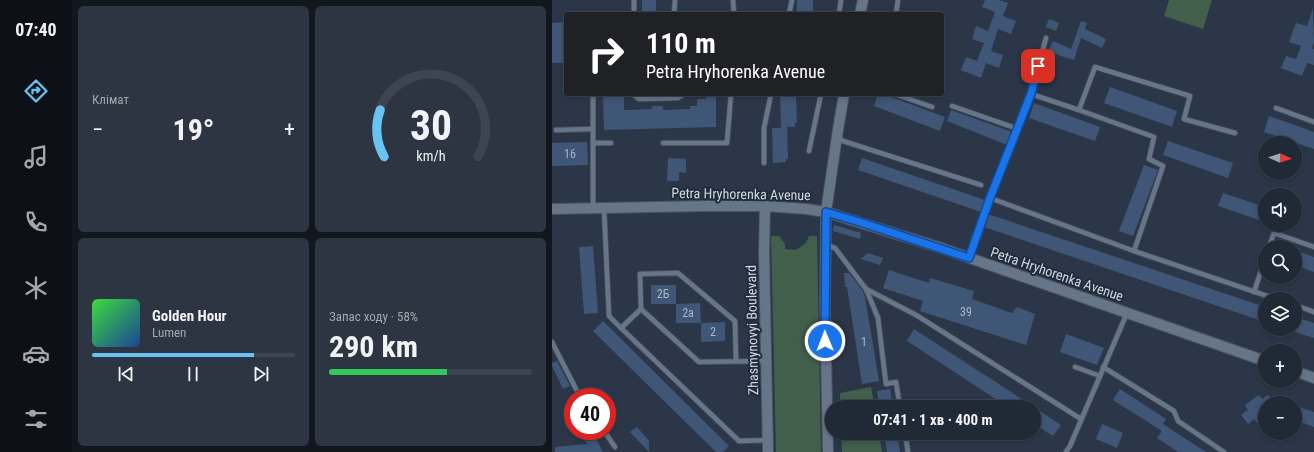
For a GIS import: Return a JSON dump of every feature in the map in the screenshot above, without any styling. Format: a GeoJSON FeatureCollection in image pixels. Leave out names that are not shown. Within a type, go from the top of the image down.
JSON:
{"type":"FeatureCollection","features":[{"type":"Feature","properties":{"kind":"main road"},"geometry":{"type":"LineString","coordinates":[[860,12],[863,0]]}},
{"type":"Feature","properties":{"kind":"main road"},"geometry":{"type":"LineString","coordinates":[[828,452],[825,306],[826,212],[844,96]]}},
{"type":"Feature","properties":{"kind":"main road","name":"Petra Hryhorenka Аvenue"},"geometry":{"type":"LineString","coordinates":[[552,209],[765,206],[826,212],[938,250],[969,258],[1258,359]]}},
{"type":"Feature","properties":{"kind":"main road","name":"Zhasmynovyi Boulevard"},"geometry":{"type":"LineString","coordinates":[[765,206],[764,252],[768,452]]}},
{"type":"Feature","properties":{"kind":"main road"},"geometry":{"type":"LineString","coordinates":[[1302,374],[1314,378]]}},
{"type":"Feature","properties":{"kind":"lane"},"geometry":{"type":"LineString","coordinates":[[634,0],[634,12]]}},
{"type":"Feature","properties":{"kind":"lane"},"geometry":{"type":"LineString","coordinates":[[674,12],[675,0]]}},
{"type":"Feature","properties":{"kind":"lane"},"geometry":{"type":"LineString","coordinates":[[733,0],[734,12]]}},
{"type":"Feature","properties":{"kind":"lane"},"geometry":{"type":"LineString","coordinates":[[789,12],[792,0]]}},
{"type":"Feature","properties":{"kind":"lane"},"geometry":{"type":"LineString","coordinates":[[839,12],[842,0]]}},
{"type":"Feature","properties":{"kind":"lane"},"geometry":{"type":"LineString","coordinates":[[896,12],[898,0]]}},
{"type":"Feature","properties":{"kind":"lane"},"geometry":{"type":"LineString","coordinates":[[969,258],[990,198],[1031,94],[1046,38]]}},
{"type":"Feature","properties":{"kind":"lane"},"geometry":{"type":"LineString","coordinates":[[1079,110],[1095,67],[1190,96],[1184,119],[1235,133]]}},
{"type":"Feature","properties":{"kind":"lane"},"geometry":{"type":"LineString","coordinates":[[1031,94],[1154,137],[1149,159],[1163,166],[1134,251]]}},
{"type":"Feature","properties":{"kind":"lane"},"geometry":{"type":"LineString","coordinates":[[592,96],[593,208]]}},
{"type":"Feature","properties":{"kind":"lane"},"geometry":{"type":"LineString","coordinates":[[635,96],[639,99],[678,98],[681,96]]}},
{"type":"Feature","properties":{"kind":"lane"},"geometry":{"type":"LineString","coordinates":[[663,143],[727,143],[731,96]]}},
{"type":"Feature","properties":{"kind":"lane"},"geometry":{"type":"LineString","coordinates":[[764,163],[764,128],[771,96]]}},
{"type":"Feature","properties":{"kind":"lane"},"geometry":{"type":"LineString","coordinates":[[809,151],[821,96]]}},
{"type":"Feature","properties":{"kind":"lane"},"geometry":{"type":"LineString","coordinates":[[901,96],[932,107]]}},
{"type":"Feature","properties":{"kind":"lane"},"geometry":{"type":"LineString","coordinates":[[952,106],[1018,129]]}},
{"type":"Feature","properties":{"kind":"lane"},"geometry":{"type":"LineString","coordinates":[[1276,108],[1314,122]]}},
{"type":"Feature","properties":{"kind":"lane"},"geometry":{"type":"LineString","coordinates":[[556,130],[592,129]]}},
{"type":"Feature","properties":{"kind":"lane"},"geometry":{"type":"LineString","coordinates":[[837,136],[843,141],[981,185]]}},
{"type":"Feature","properties":{"kind":"lane"},"geometry":{"type":"LineString","coordinates":[[593,143],[611,143]]}},
{"type":"Feature","properties":{"kind":"lane"},"geometry":{"type":"LineString","coordinates":[[990,198],[1134,251],[1258,293]]}},
{"type":"Feature","properties":{"kind":"lane"},"geometry":{"type":"LineString","coordinates":[[604,208],[610,316],[739,441],[768,440]]}},
{"type":"Feature","properties":{"kind":"lane"},"geometry":{"type":"LineString","coordinates":[[1272,240],[1274,233],[1294,240]]}},
{"type":"Feature","properties":{"kind":"lane"},"geometry":{"type":"LineString","coordinates":[[1302,243],[1314,247]]}},
{"type":"Feature","properties":{"kind":"lane"},"geometry":{"type":"LineString","coordinates":[[826,245],[836,248],[866,289],[878,318],[886,384],[896,382],[899,400]]}},
{"type":"Feature","properties":{"kind":"lane"},"geometry":{"type":"LineString","coordinates":[[736,361],[735,321],[678,273],[640,274],[641,309],[699,362],[766,361]]}},
{"type":"Feature","properties":{"kind":"lane"},"geometry":{"type":"LineString","coordinates":[[1254,292],[1258,280]]}},
{"type":"Feature","properties":{"kind":"lane"},"geometry":{"type":"LineString","coordinates":[[866,289],[916,314],[1081,419]]}},
{"type":"Feature","properties":{"kind":"lane"},"geometry":{"type":"LineString","coordinates":[[1302,308],[1314,312]]}},
{"type":"Feature","properties":{"kind":"lane"},"geometry":{"type":"LineString","coordinates":[[621,328],[641,309]]}},
{"type":"Feature","properties":{"kind":"lane"},"geometry":{"type":"LineString","coordinates":[[1066,452],[1070,446],[1127,313]]}},
{"type":"Feature","properties":{"kind":"lane"},"geometry":{"type":"LineString","coordinates":[[552,342],[575,388]]}},
{"type":"Feature","properties":{"kind":"lane"},"geometry":{"type":"LineString","coordinates":[[1075,367],[1100,376]]}},
{"type":"Feature","properties":{"kind":"lane"},"geometry":{"type":"LineString","coordinates":[[1103,367],[1174,411],[1178,421],[1224,452]]}},
{"type":"Feature","properties":{"kind":"lane"},"geometry":{"type":"LineString","coordinates":[[611,440],[616,447]]}},
{"type":"Feature","properties":{"kind":"lane"},"geometry":{"type":"LineString","coordinates":[[906,440],[908,452]]}},
{"type":"Feature","properties":{"kind":"green space"},"geometry":{"type":"Polygon","coordinates":[[[1169,0],[1212,0],[1203,29],[1164,16],[1169,0]]]}},
{"type":"Feature","properties":{"kind":"green space"},"geometry":{"type":"Polygon","coordinates":[[[771,236],[779,236],[785,244],[785,249],[796,250],[806,243],[809,236],[817,236],[821,452],[776,452],[771,236]]]}},
{"type":"Feature","properties":{"kind":"green space"},"geometry":{"type":"Polygon","coordinates":[[[871,387],[874,400],[840,400],[840,393],[871,387]]]}},
{"type":"Feature","properties":{"kind":"green space"},"geometry":{"type":"Polygon","coordinates":[[[841,440],[880,440],[882,452],[842,452],[841,440]]]}},
{"type":"Feature","properties":{"kind":"building"},"geometry":{"type":"Polygon","coordinates":[[[642,0],[656,0],[656,12],[642,12],[642,0]]]}},
{"type":"Feature","properties":{"kind":"building"},"geometry":{"type":"Polygon","coordinates":[[[797,0],[813,0],[813,12],[797,12],[797,0]]]}},
{"type":"Feature","properties":{"kind":"building"},"geometry":{"type":"Polygon","coordinates":[[[985,0],[999,0],[1008,3],[1003,16],[1016,21],[1011,34],[998,29],[991,51],[1003,55],[999,68],[986,63],[981,78],[961,70],[966,57],[977,61],[984,43],[972,39],[976,26],[988,31],[995,12],[982,7],[985,0]]]}},
{"type":"Feature","properties":{"kind":"building"},"geometry":{"type":"Polygon","coordinates":[[[1313,8],[1314,42],[1312,48],[1314,49],[1314,65],[1307,63],[1302,76],[1281,68],[1286,56],[1296,59],[1301,46],[1289,42],[1296,23],[1307,26],[1313,8]]]}},
{"type":"Feature","properties":{"kind":"building"},"geometry":{"type":"Polygon","coordinates":[[[1049,19],[1059,23],[1056,31],[1046,27],[1049,19]]]}},
{"type":"Feature","properties":{"kind":"building"},"geometry":{"type":"Polygon","coordinates":[[[1081,21],[1087,23],[1085,29],[1106,39],[1102,48],[1081,38],[1074,60],[1048,52],[1053,41],[1071,49],[1081,21]]]}},
{"type":"Feature","properties":{"kind":"building"},"geometry":{"type":"Polygon","coordinates":[[[564,22],[564,63],[552,63],[552,23],[564,22]]]}},
{"type":"Feature","properties":{"kind":"building"},"geometry":{"type":"Polygon","coordinates":[[[1110,87],[1177,111],[1172,127],[1104,103],[1110,87]]]}},
{"type":"Feature","properties":{"kind":"building"},"geometry":{"type":"Polygon","coordinates":[[[603,96],[624,96],[624,110],[652,109],[652,106],[663,106],[663,110],[690,109],[690,106],[697,106],[697,99],[706,99],[706,96],[716,96],[716,127],[604,130],[603,96]]]}},
{"type":"Feature","properties":{"kind":"building"},"geometry":{"type":"Polygon","coordinates":[[[780,96],[796,96],[797,123],[795,123],[795,127],[787,127],[788,159],[786,159],[786,162],[773,163],[772,128],[781,128],[780,96]]]}},
{"type":"Feature","properties":{"kind":"building"},"geometry":{"type":"Polygon","coordinates":[[[877,96],[888,96],[945,117],[940,131],[874,106],[877,96]]]}},
{"type":"Feature","properties":{"kind":"building"},"geometry":{"type":"Polygon","coordinates":[[[1034,103],[1100,127],[1095,141],[1029,118],[1034,103]]]}},
{"type":"Feature","properties":{"kind":"building"},"geometry":{"type":"Polygon","coordinates":[[[951,110],[1012,132],[1007,145],[947,121],[951,110]]]}},
{"type":"Feature","properties":{"kind":"building"},"geometry":{"type":"Polygon","coordinates":[[[1269,116],[1314,132],[1314,149],[1302,145],[1302,136],[1276,136],[1264,132],[1269,116]]]}},
{"type":"Feature","properties":{"kind":"building"},"geometry":{"type":"Polygon","coordinates":[[[1168,141],[1233,163],[1228,178],[1163,155],[1168,141]]]}},
{"type":"Feature","properties":{"kind":"building"},"geometry":{"type":"Polygon","coordinates":[[[587,142],[588,165],[552,166],[552,143],[587,142]]]}},
{"type":"Feature","properties":{"kind":"building"},"geometry":{"type":"Polygon","coordinates":[[[668,158],[686,159],[686,173],[679,172],[679,181],[667,181],[668,158]]]}},
{"type":"Feature","properties":{"kind":"building"},"geometry":{"type":"Polygon","coordinates":[[[862,158],[985,200],[981,212],[858,170],[862,158]]]}},
{"type":"Feature","properties":{"kind":"building"},"geometry":{"type":"Polygon","coordinates":[[[1144,165],[1158,170],[1133,236],[1119,231],[1144,165]]]}},
{"type":"Feature","properties":{"kind":"building"},"geometry":{"type":"Polygon","coordinates":[[[1223,193],[1258,205],[1258,220],[1218,206],[1223,193]]]}},
{"type":"Feature","properties":{"kind":"building"},"geometry":{"type":"Polygon","coordinates":[[[988,214],[1258,305],[1258,320],[984,227],[988,214]]]}},
{"type":"Feature","properties":{"kind":"building"},"geometry":{"type":"Polygon","coordinates":[[[834,225],[861,233],[860,239],[833,231],[834,225]]]}},
{"type":"Feature","properties":{"kind":"building"},"geometry":{"type":"Polygon","coordinates":[[[593,246],[598,313],[584,314],[579,247],[593,246]]]}},
{"type":"Feature","properties":{"kind":"building"},"geometry":{"type":"Polygon","coordinates":[[[868,253],[883,258],[880,265],[861,259],[868,253]]]}},
{"type":"Feature","properties":{"kind":"building"},"geometry":{"type":"Polygon","coordinates":[[[1302,253],[1314,257],[1314,272],[1302,268],[1302,253]]]}},
{"type":"Feature","properties":{"kind":"building"},"geometry":{"type":"Polygon","coordinates":[[[889,270],[929,283],[930,278],[974,291],[972,299],[1012,313],[1017,307],[1035,314],[1026,345],[920,311],[923,301],[883,288],[889,270]]]}},
{"type":"Feature","properties":{"kind":"building"},"geometry":{"type":"Polygon","coordinates":[[[844,273],[849,273],[863,291],[865,297],[879,381],[862,384],[847,287],[845,287],[844,273]]]}},
{"type":"Feature","properties":{"kind":"building"},"geometry":{"type":"Polygon","coordinates":[[[651,285],[676,285],[676,304],[651,304],[651,285]]]}},
{"type":"Feature","properties":{"kind":"building"},"geometry":{"type":"Polygon","coordinates":[[[700,303],[701,323],[676,323],[676,304],[700,303]]]}},
{"type":"Feature","properties":{"kind":"building"},"geometry":{"type":"Polygon","coordinates":[[[1302,319],[1314,323],[1314,338],[1302,334],[1302,319]]]}},
{"type":"Feature","properties":{"kind":"building"},"geometry":{"type":"Polygon","coordinates":[[[603,321],[729,446],[723,452],[716,452],[593,331],[603,321]]]}},
{"type":"Feature","properties":{"kind":"building"},"geometry":{"type":"Polygon","coordinates":[[[725,322],[725,341],[701,342],[701,323],[725,322]]]}},
{"type":"Feature","properties":{"kind":"building"},"geometry":{"type":"Polygon","coordinates":[[[914,329],[1023,400],[997,400],[907,341],[914,329]]]}},
{"type":"Feature","properties":{"kind":"building"},"geometry":{"type":"Polygon","coordinates":[[[1066,334],[1104,348],[1097,365],[1060,352],[1066,334]]]}},
{"type":"Feature","properties":{"kind":"building"},"geometry":{"type":"Polygon","coordinates":[[[557,361],[570,386],[563,389],[552,363],[557,361]]]}},
{"type":"Feature","properties":{"kind":"building"},"geometry":{"type":"Polygon","coordinates":[[[890,389],[892,400],[878,400],[877,391],[890,389]]]}},
{"type":"Feature","properties":{"kind":"building"},"geometry":{"type":"Polygon","coordinates":[[[1120,389],[1166,419],[1163,424],[1206,452],[1178,452],[1157,438],[1162,431],[1113,400],[1120,389]]]}},
{"type":"Feature","properties":{"kind":"building"},"geometry":{"type":"Polygon","coordinates":[[[1259,395],[1260,396],[1258,396],[1258,422],[1254,419],[1248,424],[1241,415],[1248,410],[1245,405],[1259,395]]]}},
{"type":"Feature","properties":{"kind":"building"},"geometry":{"type":"Polygon","coordinates":[[[1302,408],[1314,412],[1314,427],[1302,423],[1302,408]]]}},
{"type":"Feature","properties":{"kind":"building"},"geometry":{"type":"Polygon","coordinates":[[[1041,412],[1061,425],[1053,436],[1041,428],[1041,412]]]}},
{"type":"Feature","properties":{"kind":"building"},"geometry":{"type":"Polygon","coordinates":[[[1102,424],[1123,433],[1117,448],[1096,439],[1102,424]]]}},
{"type":"Feature","properties":{"kind":"building"},"geometry":{"type":"Polygon","coordinates":[[[637,427],[649,441],[649,452],[630,432],[637,427]]]}},
{"type":"Feature","properties":{"kind":"building"},"geometry":{"type":"Polygon","coordinates":[[[585,440],[597,440],[603,452],[555,452],[555,447],[587,444],[585,440]]]}},
{"type":"Feature","properties":{"kind":"building"},"geometry":{"type":"Polygon","coordinates":[[[885,440],[898,440],[900,452],[887,452],[885,440]]]}},
{"type":"Feature","properties":{"kind":"route"},"geometry":{"type":"LineString","coordinates":[[825,341],[826,212],[969,258],[990,198],[1031,94],[1038,66]]}}]}
